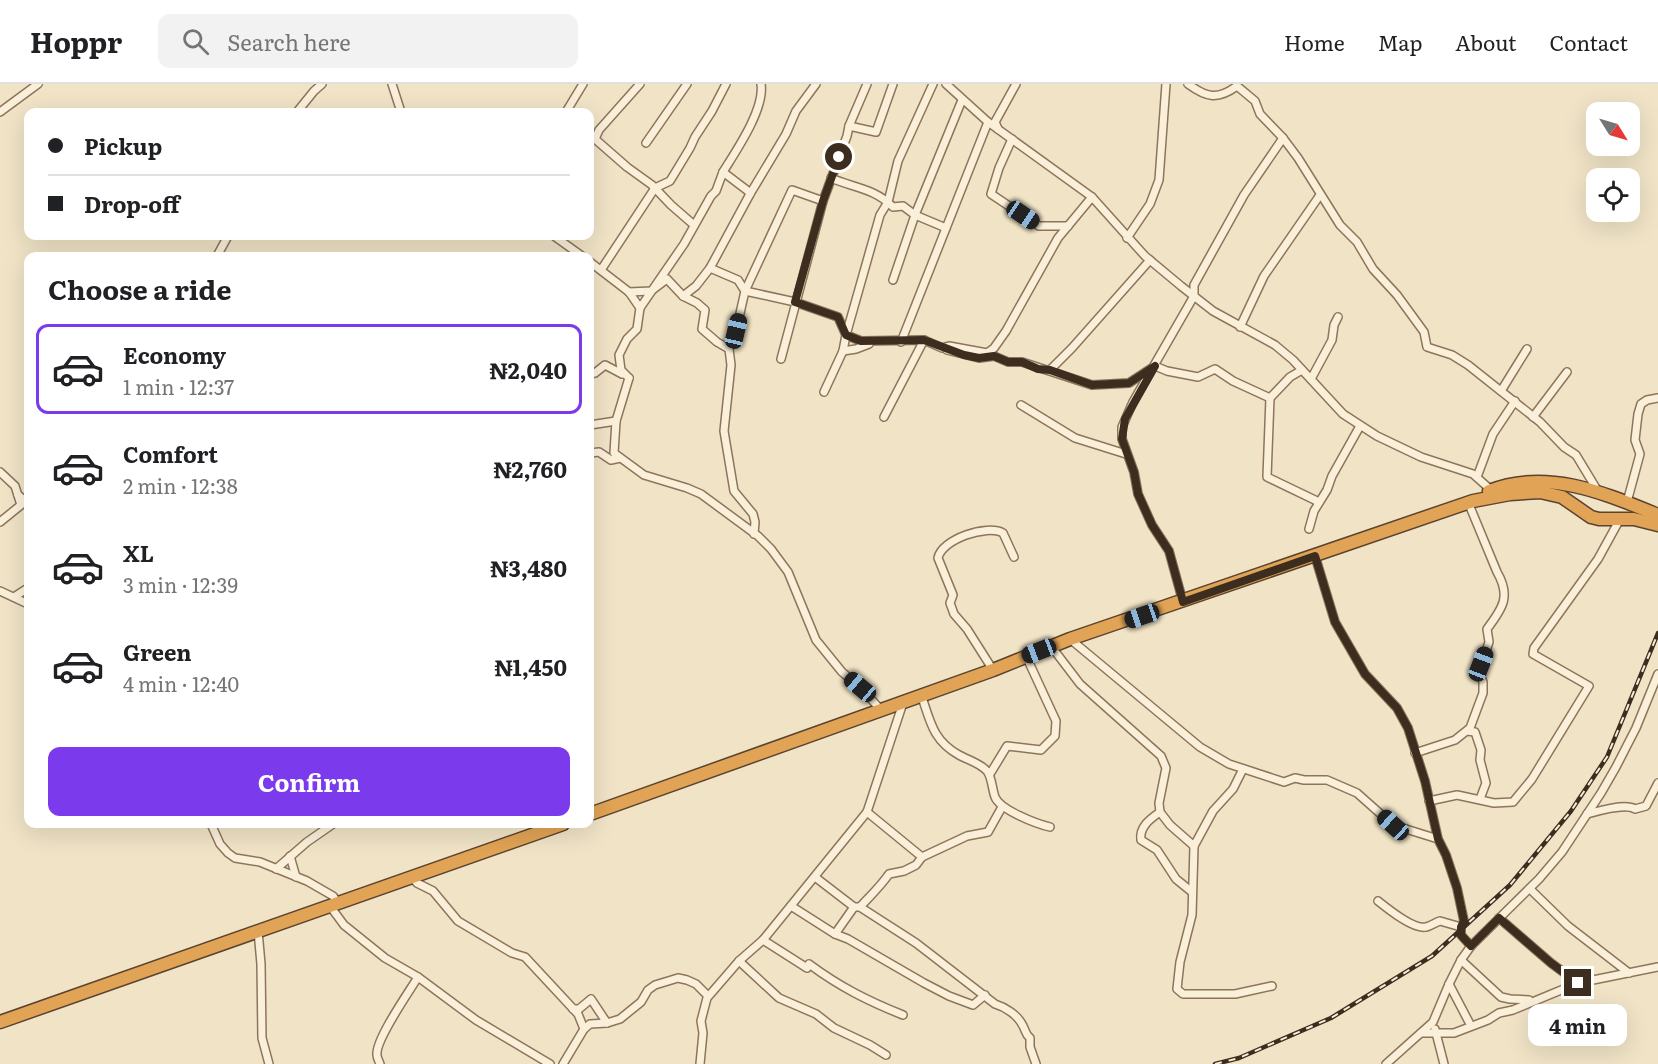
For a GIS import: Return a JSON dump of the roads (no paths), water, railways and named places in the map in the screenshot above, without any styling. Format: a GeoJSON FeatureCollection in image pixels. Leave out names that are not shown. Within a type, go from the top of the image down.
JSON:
{"type":"FeatureCollection","features":[{"type":"Feature","properties":{"kind":"highway"},"geometry":{"type":"LineString","coordinates":[[594,813],[903,703],[921,694],[993,670],[1070,639],[1183,602],[1470,501],[1491,490],[1540,481],[1568,484],[1627,502],[1658,515]]}},
{"type":"Feature","properties":{"kind":"highway"},"geometry":{"type":"LineString","coordinates":[[1470,501],[1518,493],[1540,492],[1562,497],[1591,517],[1634,519],[1658,525]]}},
{"type":"Feature","properties":{"kind":"highway"},"geometry":{"type":"LineString","coordinates":[[0,1022],[551,828]]}},
{"type":"Feature","properties":{"kind":"street"},"geometry":{"type":"LineString","coordinates":[[0,112],[38,84]]}},
{"type":"Feature","properties":{"kind":"street"},"geometry":{"type":"LineString","coordinates":[[301,108],[322,84]]}},
{"type":"Feature","properties":{"kind":"street"},"geometry":{"type":"LineString","coordinates":[[392,84],[400,108]]}},
{"type":"Feature","properties":{"kind":"street"},"geometry":{"type":"LineString","coordinates":[[568,108],[583,84]]}},
{"type":"Feature","properties":{"kind":"street"},"geometry":{"type":"LineString","coordinates":[[623,164],[595,139],[599,130],[640,84]]}},
{"type":"Feature","properties":{"kind":"street"},"geometry":{"type":"LineString","coordinates":[[646,143],[687,84]]}},
{"type":"Feature","properties":{"kind":"street"},"geometry":{"type":"LineString","coordinates":[[601,270],[655,189],[670,181],[726,84]]}},
{"type":"Feature","properties":{"kind":"street"},"geometry":{"type":"LineString","coordinates":[[683,296],[690,292],[710,268],[786,134],[796,111],[816,84]]}},
{"type":"Feature","properties":{"kind":"street"},"geometry":{"type":"LineString","coordinates":[[781,359],[823,201],[849,126],[867,84]]}},
{"type":"Feature","properties":{"kind":"street"},"geometry":{"type":"LineString","coordinates":[[849,126],[876,132],[893,84]]}},
{"type":"Feature","properties":{"kind":"street"},"geometry":{"type":"LineString","coordinates":[[824,392],[843,351],[880,215],[888,202],[898,161],[933,84]]}},
{"type":"Feature","properties":{"kind":"street"},"geometry":{"type":"LineString","coordinates":[[946,84],[988,122],[1092,197],[1149,260],[1194,296],[1240,327],[1275,345],[1311,379],[1337,408],[1360,426],[1421,457],[1477,477],[1491,490]]}},
{"type":"Feature","properties":{"kind":"street"},"geometry":{"type":"LineString","coordinates":[[998,129],[996,122],[1016,84]]}},
{"type":"Feature","properties":{"kind":"street"},"geometry":{"type":"LineString","coordinates":[[1128,238],[1150,204],[1159,180],[1166,84]]}},
{"type":"Feature","properties":{"kind":"street"},"geometry":{"type":"LineString","coordinates":[[1188,84],[1215,97],[1226,94],[1238,86],[1255,101]]}},
{"type":"Feature","properties":{"kind":"street"},"geometry":{"type":"LineString","coordinates":[[1241,84],[1255,101],[1260,114],[1298,158],[1340,225],[1357,242],[1373,269],[1397,295],[1425,332],[1427,347],[1452,355],[1515,401],[1564,447],[1576,455],[1599,493]]}},
{"type":"Feature","properties":{"kind":"street"},"geometry":{"type":"LineString","coordinates":[[629,378],[621,370],[619,355],[627,339],[637,329],[640,308],[684,244],[716,191],[723,172],[752,122],[763,86]]}},
{"type":"Feature","properties":{"kind":"street"},"geometry":{"type":"LineString","coordinates":[[893,280],[915,215],[962,100]]}},
{"type":"Feature","properties":{"kind":"street"},"geometry":{"type":"LineString","coordinates":[[594,134],[605,119]]}},
{"type":"Feature","properties":{"kind":"street"},"geometry":{"type":"LineString","coordinates":[[901,342],[988,122]]}},
{"type":"Feature","properties":{"kind":"street"},"geometry":{"type":"LineString","coordinates":[[1183,602],[1169,551],[1152,525],[1138,494],[1134,472],[1122,439],[1125,419],[1194,296],[1194,285],[1244,195],[1283,138]]}},
{"type":"Feature","properties":{"kind":"street"},"geometry":{"type":"LineString","coordinates":[[1012,139],[999,168],[991,194],[1039,226],[1068,226]]}},
{"type":"Feature","properties":{"kind":"street"},"geometry":{"type":"LineString","coordinates":[[594,142],[655,189],[694,225]]}},
{"type":"Feature","properties":{"kind":"street"},"geometry":{"type":"LineString","coordinates":[[723,172],[750,194]]}},
{"type":"Feature","properties":{"kind":"street"},"geometry":{"type":"LineString","coordinates":[[831,178],[848,185],[861,186],[872,191],[893,207],[903,206],[915,215],[946,228]]}},
{"type":"Feature","properties":{"kind":"street"},"geometry":{"type":"LineString","coordinates":[[736,331],[746,291],[792,190],[823,201]]}},
{"type":"Feature","properties":{"kind":"street"},"geometry":{"type":"LineString","coordinates":[[1240,327],[1264,276],[1320,195]]}},
{"type":"Feature","properties":{"kind":"street"},"geometry":{"type":"LineString","coordinates":[[994,356],[1049,252],[1092,197]]}},
{"type":"Feature","properties":{"kind":"street"},"geometry":{"type":"LineString","coordinates":[[560,240],[576,252]]}},
{"type":"Feature","properties":{"kind":"street"},"geometry":{"type":"LineString","coordinates":[[1050,370],[1149,260]]}},
{"type":"Feature","properties":{"kind":"street"},"geometry":{"type":"LineString","coordinates":[[594,265],[629,292],[640,308]]}},
{"type":"Feature","properties":{"kind":"street"},"geometry":{"type":"LineString","coordinates":[[710,268],[738,280],[746,291],[795,302],[838,317],[846,335],[861,341],[924,340],[942,348],[979,358],[994,356],[1008,362],[1022,362],[1092,385],[1129,383],[1155,366]]}},
{"type":"Feature","properties":{"kind":"street"},"geometry":{"type":"LineString","coordinates":[[629,292],[651,291],[668,279],[683,296],[705,310],[702,329],[729,349],[731,365],[724,431],[734,491],[753,514],[754,534]]}},
{"type":"Feature","properties":{"kind":"street"},"geometry":{"type":"LineString","coordinates":[[942,348],[949,346],[987,353],[994,348],[1006,331],[1029,291]]}},
{"type":"Feature","properties":{"kind":"street"},"geometry":{"type":"LineString","coordinates":[[1311,379],[1332,340],[1334,325],[1338,317]]}},
{"type":"Feature","properties":{"kind":"street"},"geometry":{"type":"LineString","coordinates":[[843,351],[880,340]]}},
{"type":"Feature","properties":{"kind":"street"},"geometry":{"type":"LineString","coordinates":[[884,417],[924,340]]}},
{"type":"Feature","properties":{"kind":"street"},"geometry":{"type":"LineString","coordinates":[[1501,391],[1527,349]]}},
{"type":"Feature","properties":{"kind":"street"},"geometry":{"type":"LineString","coordinates":[[594,373],[605,365],[629,378]]}},
{"type":"Feature","properties":{"kind":"street"},"geometry":{"type":"LineString","coordinates":[[1155,366],[1167,371],[1198,377],[1215,369],[1233,381],[1270,398]]}},
{"type":"Feature","properties":{"kind":"street"},"geometry":{"type":"LineString","coordinates":[[1302,370],[1290,377],[1270,398],[1267,477],[1319,502]]}},
{"type":"Feature","properties":{"kind":"street"},"geometry":{"type":"LineString","coordinates":[[1533,417],[1568,372]]}},
{"type":"Feature","properties":{"kind":"street"},"geometry":{"type":"LineString","coordinates":[[629,378],[616,421],[614,453],[644,475],[701,494],[771,549],[788,572],[816,640],[881,711]]}},
{"type":"Feature","properties":{"kind":"street"},"geometry":{"type":"LineString","coordinates":[[1627,502],[1640,454],[1635,440],[1638,414],[1641,404],[1658,398]]}},
{"type":"Feature","properties":{"kind":"street"},"geometry":{"type":"LineString","coordinates":[[1477,477],[1493,434],[1515,401]]}},
{"type":"Feature","properties":{"kind":"street"},"geometry":{"type":"LineString","coordinates":[[1021,405],[1075,438],[1126,454]]}},
{"type":"Feature","properties":{"kind":"street"},"geometry":{"type":"LineString","coordinates":[[594,424],[616,421]]}},
{"type":"Feature","properties":{"kind":"street"},"geometry":{"type":"LineString","coordinates":[[1309,529],[1319,502],[1360,426]]}},
{"type":"Feature","properties":{"kind":"street"},"geometry":{"type":"LineString","coordinates":[[594,453],[599,452],[611,460],[620,458]]}},
{"type":"Feature","properties":{"kind":"street"},"geometry":{"type":"LineString","coordinates":[[0,472],[15,486],[24,502]]}},
{"type":"Feature","properties":{"kind":"street"},"geometry":{"type":"LineString","coordinates":[[1415,753],[1455,740],[1470,728],[1483,693],[1483,682],[1479,672],[1489,642],[1487,629],[1501,612],[1505,594],[1503,581],[1497,572],[1470,501]]}},
{"type":"Feature","properties":{"kind":"street"},"geometry":{"type":"LineString","coordinates":[[0,522],[24,506]]}},
{"type":"Feature","properties":{"kind":"street"},"geometry":{"type":"LineString","coordinates":[[1429,801],[1457,795],[1494,803],[1513,802],[1532,779],[1588,686],[1533,654],[1534,648],[1598,559],[1620,519]]}},
{"type":"Feature","properties":{"kind":"street"},"geometry":{"type":"LineString","coordinates":[[993,670],[967,629],[954,614],[950,603],[953,595],[938,558],[939,552],[955,539],[992,529],[1003,533],[1014,557]]}},
{"type":"Feature","properties":{"kind":"street"},"geometry":{"type":"LineString","coordinates":[[1315,556],[1335,622],[1365,674],[1384,691],[1404,718],[1438,839],[1457,888],[1464,921],[1461,935],[1471,946]]}},
{"type":"Feature","properties":{"kind":"street"},"geometry":{"type":"LineString","coordinates":[[0,591],[24,602]]}},
{"type":"Feature","properties":{"kind":"street"},"geometry":{"type":"LineString","coordinates":[[14,597],[24,591]]}},
{"type":"Feature","properties":{"kind":"street"},"geometry":{"type":"LineString","coordinates":[[1070,639],[1200,747],[1229,764],[1284,782],[1295,778],[1328,780],[1357,793],[1393,825],[1438,839]]}},
{"type":"Feature","properties":{"kind":"street"},"geometry":{"type":"LineString","coordinates":[[1051,646],[1080,684],[1161,756],[1166,768],[1159,802],[1160,812],[1170,825],[1194,846]]}},
{"type":"Feature","properties":{"kind":"street"},"geometry":{"type":"LineString","coordinates":[[990,774],[1007,746],[1041,750],[1055,736],[1056,721],[1026,656]]}},
{"type":"Feature","properties":{"kind":"street"},"geometry":{"type":"LineString","coordinates":[[1386,1064],[1433,1022],[1461,960],[1471,946],[1530,889],[1562,852],[1601,793],[1636,728],[1658,674]]}},
{"type":"Feature","properties":{"kind":"street"},"geometry":{"type":"LineString","coordinates":[[921,694],[937,737],[952,751],[978,764],[990,774],[996,800],[1002,807],[1034,824],[1050,827]]}},
{"type":"Feature","properties":{"kind":"street"},"geometry":{"type":"LineString","coordinates":[[700,1064],[703,1033],[701,1020],[708,996],[738,961],[762,940],[867,812],[903,703]]}},
{"type":"Feature","properties":{"kind":"street"},"geometry":{"type":"LineString","coordinates":[[1467,731],[1475,732],[1481,750],[1480,760],[1486,783],[1480,799]]}},
{"type":"Feature","properties":{"kind":"street"},"geometry":{"type":"LineString","coordinates":[[1243,769],[1233,789],[1213,811],[1194,846],[1192,915],[1180,963],[1177,989],[1183,994],[1235,994],[1272,986]]}},
{"type":"Feature","properties":{"kind":"street"},"geometry":{"type":"LineString","coordinates":[[1587,814],[1630,806],[1635,809],[1646,806],[1658,783]]}},
{"type":"Feature","properties":{"kind":"street"},"geometry":{"type":"LineString","coordinates":[[835,934],[857,907],[881,886],[889,874],[910,868],[916,865],[922,857],[967,836],[988,832],[1002,807]]}},
{"type":"Feature","properties":{"kind":"street"},"geometry":{"type":"LineString","coordinates":[[867,812],[922,857]]}},
{"type":"Feature","properties":{"kind":"street"},"geometry":{"type":"LineString","coordinates":[[1160,812],[1144,827],[1140,834],[1141,840],[1157,850],[1176,879],[1192,892]]}},
{"type":"Feature","properties":{"kind":"street"},"geometry":{"type":"LineString","coordinates":[[214,828],[220,844],[235,858],[260,862],[333,896],[334,905],[344,925],[385,958],[418,977],[476,1020],[550,1064]]}},
{"type":"Feature","properties":{"kind":"street"},"geometry":{"type":"LineString","coordinates":[[276,869],[328,828]]}},
{"type":"Feature","properties":{"kind":"street"},"geometry":{"type":"LineString","coordinates":[[290,856],[296,877]]}},
{"type":"Feature","properties":{"kind":"street"},"geometry":{"type":"LineString","coordinates":[[411,876],[417,883],[433,891],[458,921],[512,953],[525,957],[578,1014],[584,1029]]}},
{"type":"Feature","properties":{"kind":"street"},"geometry":{"type":"LineString","coordinates":[[814,877],[857,907],[895,928],[985,994],[995,1004],[1005,1007],[1018,1018],[1025,1034],[1030,1038],[1035,1064]]}},
{"type":"Feature","properties":{"kind":"street"},"geometry":{"type":"LineString","coordinates":[[1530,889],[1568,926],[1629,973]]}},
{"type":"Feature","properties":{"kind":"street"},"geometry":{"type":"LineString","coordinates":[[1378,901],[1390,911],[1419,927],[1426,927],[1440,921],[1461,927]]}},
{"type":"Feature","properties":{"kind":"street"},"geometry":{"type":"LineString","coordinates":[[791,906],[835,934],[848,939],[949,996],[973,1005],[985,994]]}},
{"type":"Feature","properties":{"kind":"street"},"geometry":{"type":"LineString","coordinates":[[1499,918],[1578,983]]}},
{"type":"Feature","properties":{"kind":"street"},"geometry":{"type":"LineString","coordinates":[[258,931],[262,1038],[268,1064]]}},
{"type":"Feature","properties":{"kind":"street"},"geometry":{"type":"LineString","coordinates":[[762,940],[807,968],[809,964],[860,998],[903,1015]]}},
{"type":"Feature","properties":{"kind":"street"},"geometry":{"type":"LineString","coordinates":[[1461,960],[1501,997],[1532,1000]]}},
{"type":"Feature","properties":{"kind":"street"},"geometry":{"type":"LineString","coordinates":[[738,961],[779,998],[816,1014],[834,1028],[886,1054]]}},
{"type":"Feature","properties":{"kind":"street"},"geometry":{"type":"LineString","coordinates":[[1420,1033],[1436,1032],[1444,1035],[1454,1033],[1578,983],[1658,967]]}},
{"type":"Feature","properties":{"kind":"street"},"geometry":{"type":"LineString","coordinates":[[380,1064],[376,1053],[386,1028],[418,977]]}},
{"type":"Feature","properties":{"kind":"street"},"geometry":{"type":"LineString","coordinates":[[563,1064],[584,1029],[590,1024],[607,1023],[620,1019],[633,1010],[646,996],[648,990],[655,985],[678,978],[696,984],[708,996]]}},
{"type":"Feature","properties":{"kind":"street"},"geometry":{"type":"LineString","coordinates":[[1449,984],[1471,1026]]}},
{"type":"Feature","properties":{"kind":"street"},"geometry":{"type":"LineString","coordinates":[[573,1009],[579,1009],[591,999],[607,1023]]}},
{"type":"Feature","properties":{"kind":"street"},"geometry":{"type":"LineString","coordinates":[[1433,1022],[1444,1064]]}},
{"type":"Feature","properties":{"kind":"railway"},"geometry":{"type":"LineString","coordinates":[[1215,1064],[1239,1058],[1331,1018],[1432,956],[1510,885],[1571,811],[1607,757],[1658,633]]}}]}
